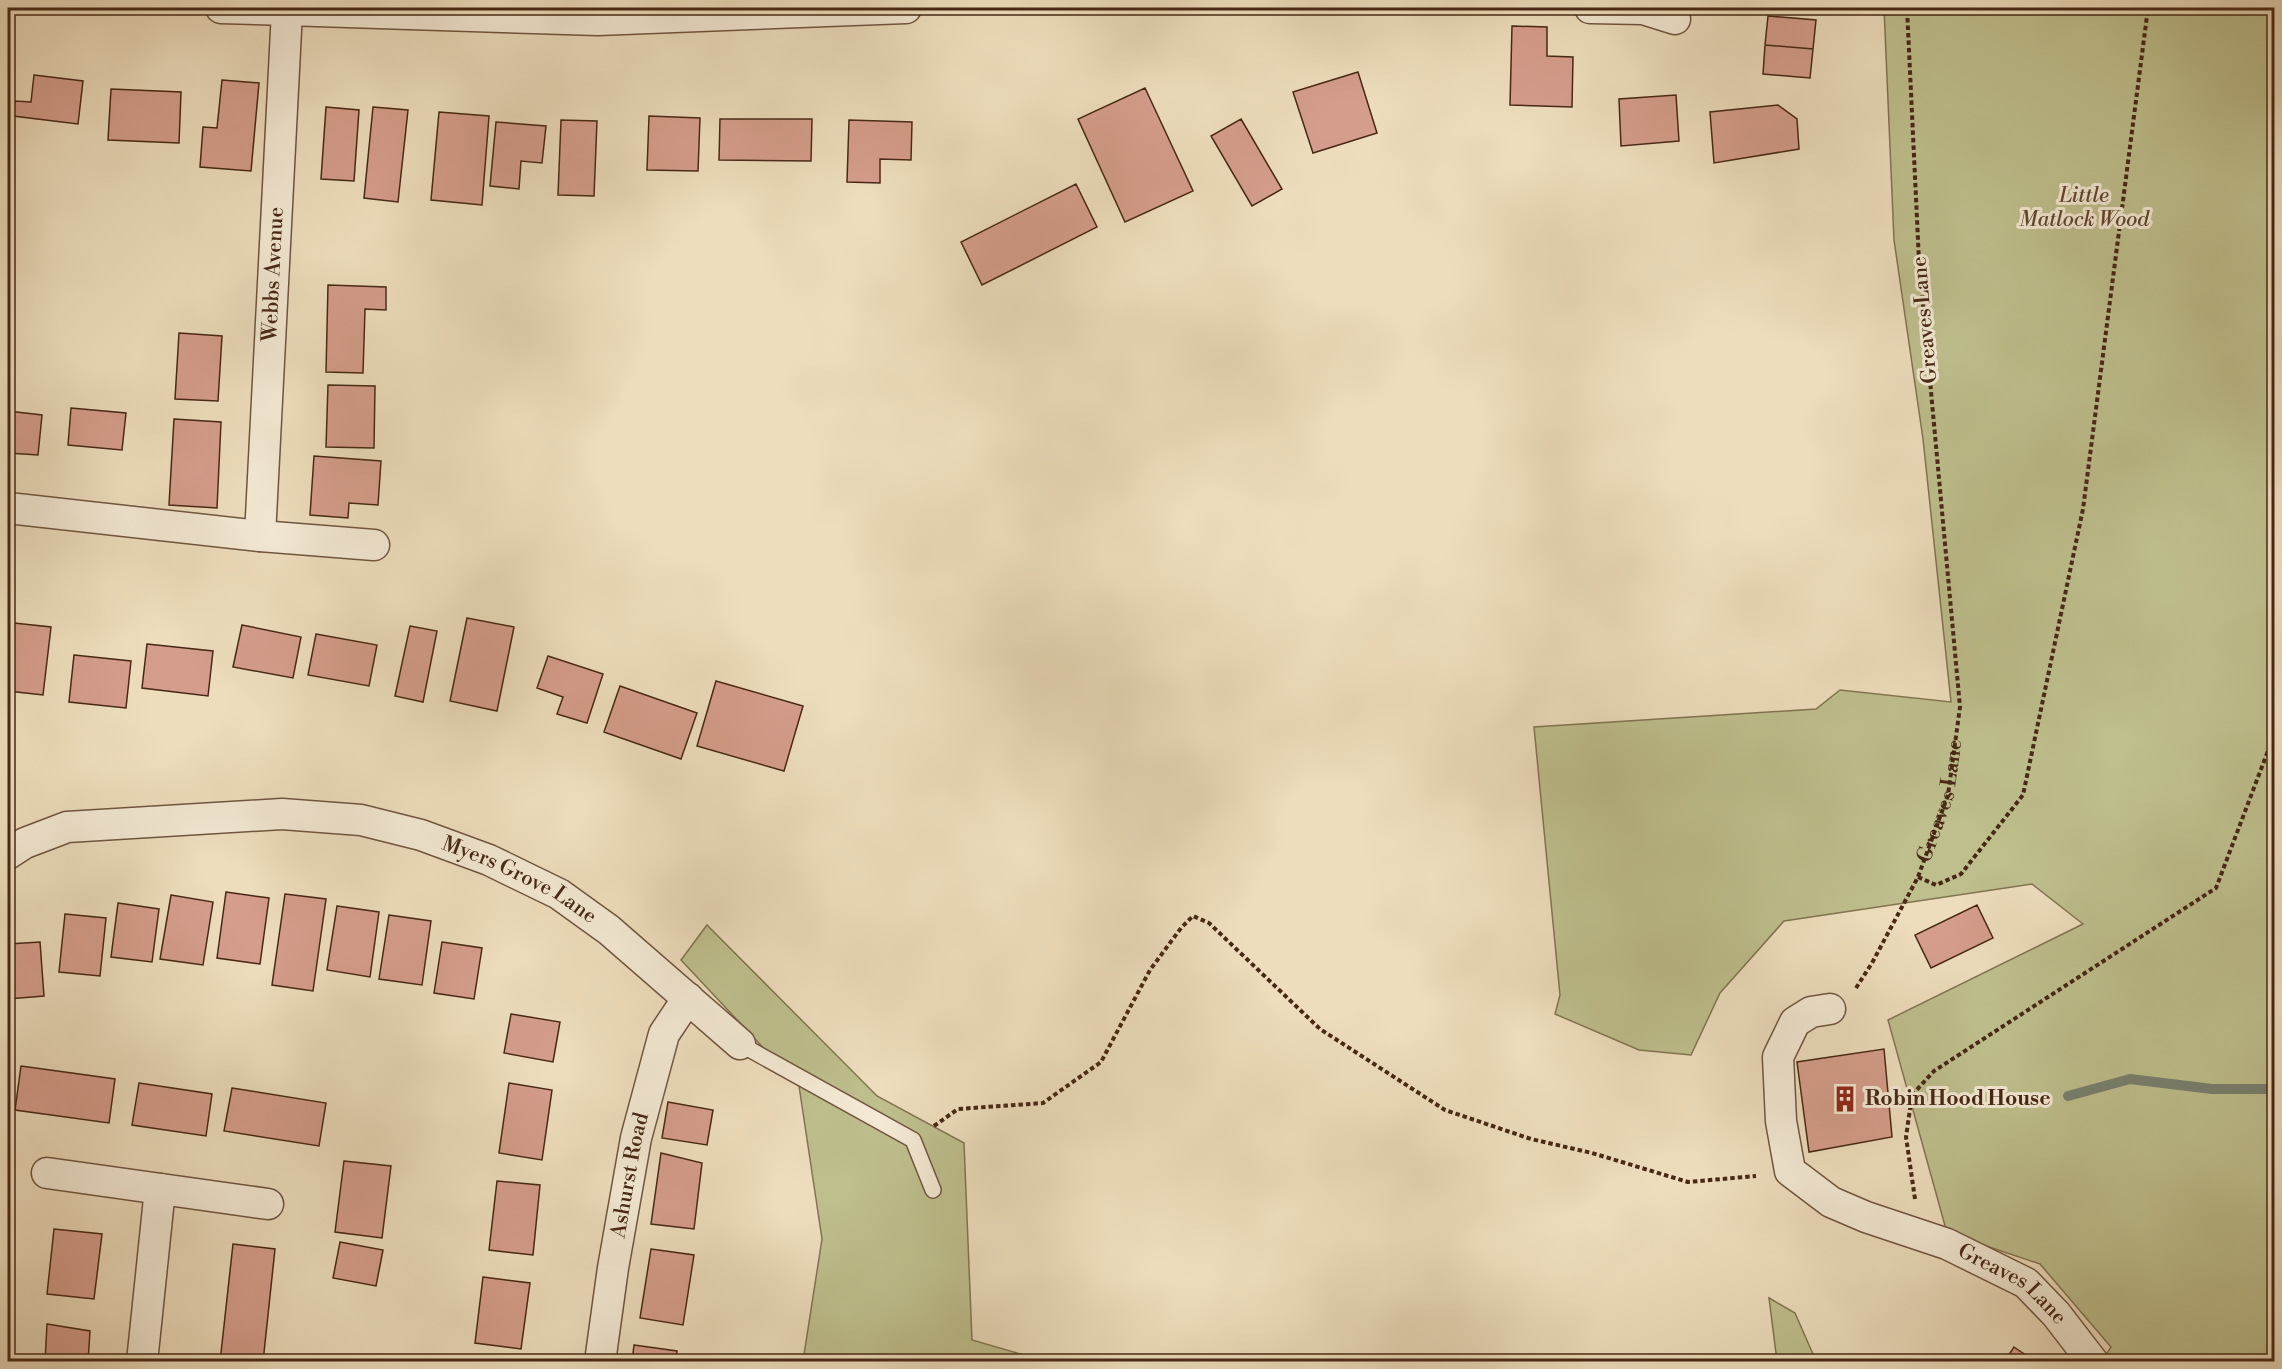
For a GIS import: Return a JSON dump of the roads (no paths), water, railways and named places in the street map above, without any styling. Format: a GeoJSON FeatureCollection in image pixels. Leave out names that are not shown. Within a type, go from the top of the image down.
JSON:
{"type":"FeatureCollection","features":[{"type":"Feature","properties":{"kind":"street"},"geometry":{"type":"LineString","coordinates":[[221,8],[287,11],[598,14],[906,8]]}},
{"type":"Feature","properties":{"kind":"street"},"geometry":{"type":"LineString","coordinates":[[1590,8],[1643,9],[1675,19]]}},
{"type":"Feature","properties":{"kind":"street","name":"Webbs Avenue"},"geometry":{"type":"LineString","coordinates":[[260,536],[287,11]]}},
{"type":"Feature","properties":{"kind":"street"},"geometry":{"type":"LineString","coordinates":[[8,508],[260,536],[374,545]]}},
{"type":"Feature","properties":{"kind":"street","name":"Myers Grove Lane"},"geometry":{"type":"LineString","coordinates":[[8,854],[25,843],[67,827],[282,814],[361,820],[421,835],[489,860],[559,894],[609,930],[740,1044]]}},
{"type":"Feature","properties":{"kind":"street","name":"Ashurst Road"},"geometry":{"type":"LineString","coordinates":[[600,1362],[613,1268],[636,1138],[664,1034],[688,998]]}},
{"type":"Feature","properties":{"kind":"street","name":"Greaves Lane"},"geometry":{"type":"LineString","coordinates":[[1830,1009],[1811,1012],[1795,1022],[1778,1057],[1781,1121],[1790,1171],[1805,1185],[1831,1202],[1866,1217],[1947,1244],[2026,1283],[2056,1314],[2093,1362]]}},
{"type":"Feature","properties":{"kind":"street"},"geometry":{"type":"LineString","coordinates":[[47,1173],[268,1204]]}},
{"type":"Feature","properties":{"kind":"street"},"geometry":{"type":"LineString","coordinates":[[142,1362],[160,1189]]}},
{"type":"Feature","properties":{"kind":"lane","name":"Myers Grove Lane"},"geometry":{"type":"LineString","coordinates":[[740,1044],[913,1140],[933,1190]]}},
{"type":"Feature","properties":{"kind":"waterway"},"geometry":{"type":"LineString","coordinates":[[2068,1096],[2130,1079],[2212,1089],[2274,1089]]}},
{"type":"Feature","properties":{"kind":"place","name":"Robin Hood House"},"geometry":{"type":"Point","coordinates":[1845,1099]}},
{"type":"Feature","properties":{"kind":"park label","name":"Little Matlock Wood"},"geometry":{"type":"Point","coordinates":[2084,208]}}]}
